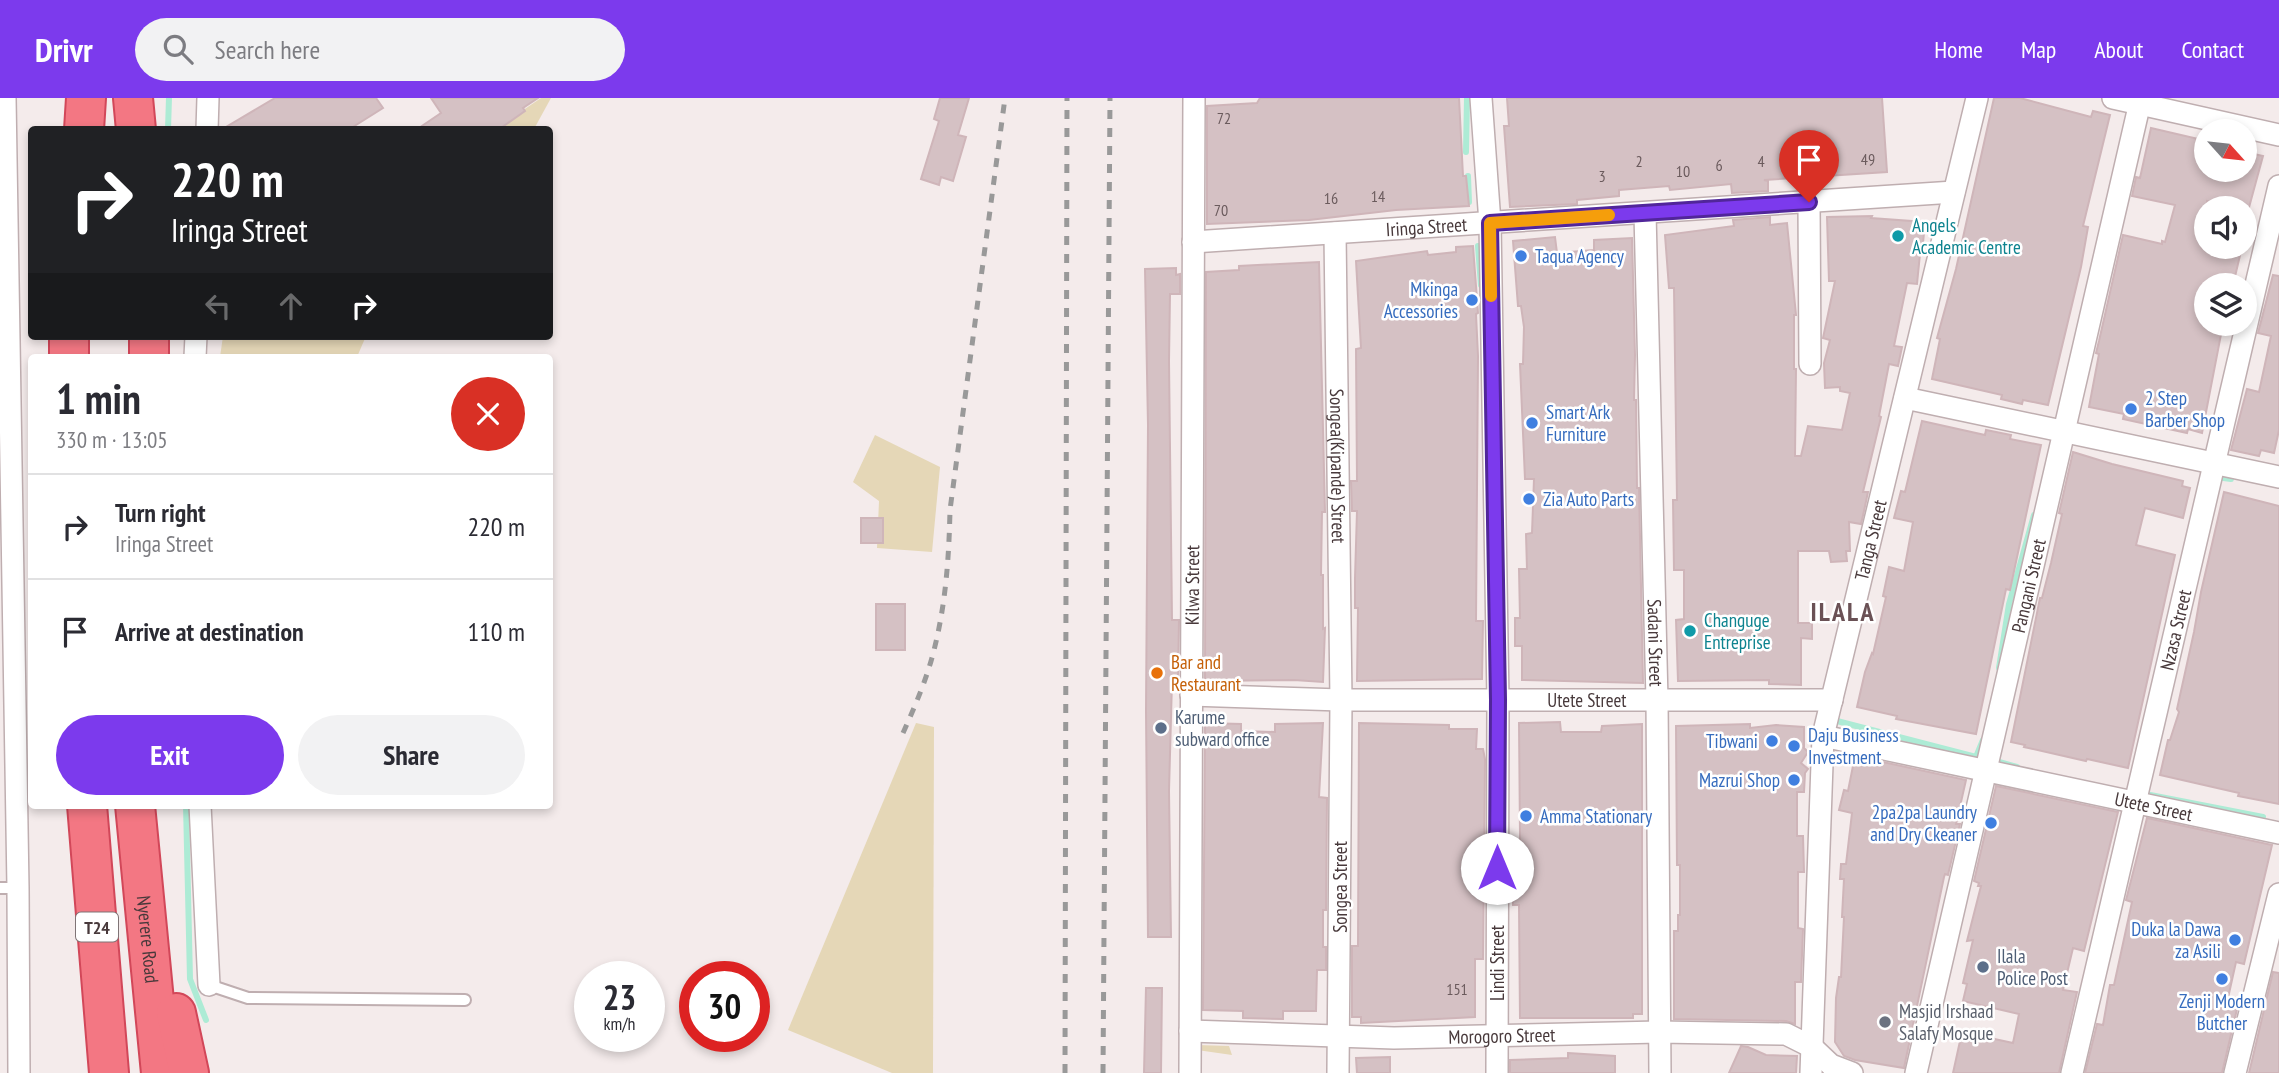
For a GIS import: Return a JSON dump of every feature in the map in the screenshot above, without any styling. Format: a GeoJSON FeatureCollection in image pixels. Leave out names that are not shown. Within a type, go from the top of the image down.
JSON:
{"type":"FeatureCollection","features":[{"type":"Feature","properties":{"kind":"highway"},"geometry":{"type":"LineString","coordinates":[[84,126],[86,98]]}},
{"type":"Feature","properties":{"kind":"highway"},"geometry":{"type":"LineString","coordinates":[[133,98],[136,126]]}},
{"type":"Feature","properties":{"kind":"highway"},"geometry":{"type":"LineString","coordinates":[[85,809],[81,941],[86,1073]]}},
{"type":"Feature","properties":{"kind":"highway","name":"T24"},"geometry":{"type":"LineString","coordinates":[[85,809],[109,1073]]}},
{"type":"Feature","properties":{"kind":"highway","name":"Nyerere Road"},"geometry":{"type":"LineString","coordinates":[[135,809],[161,1073]]}},
{"type":"Feature","properties":{"kind":"highway"},"geometry":{"type":"LineString","coordinates":[[139,844],[190,1073]]}},
{"type":"Feature","properties":{"kind":"street"},"geometry":{"type":"LineString","coordinates":[[5,98],[9,888],[19,1073]]}},
{"type":"Feature","properties":{"kind":"street","name":"Kilwa Street"},"geometry":{"type":"LineString","coordinates":[[1190,1073],[1194,98]]}},
{"type":"Feature","properties":{"kind":"street","name":"Lindi Street"},"geometry":{"type":"LineString","coordinates":[[1481,98],[1490,223],[1498,700],[1497,1073]]}},
{"type":"Feature","properties":{"kind":"street","name":"Tanga Street"},"geometry":{"type":"LineString","coordinates":[[1811,1073],[1823,736],[1977,98]]}},
{"type":"Feature","properties":{"kind":"street"},"geometry":{"type":"LineString","coordinates":[[2113,98],[2140,101],[2279,135]]}},
{"type":"Feature","properties":{"kind":"street","name":"Pangani Street"},"geometry":{"type":"LineString","coordinates":[[1916,1073],[2140,101]]}},
{"type":"Feature","properties":{"kind":"street","name":"Nzasa Street"},"geometry":{"type":"LineString","coordinates":[[2072,1073],[2279,186]]}},
{"type":"Feature","properties":{"kind":"street","name":"Iringa Street"},"geometry":{"type":"LineString","coordinates":[[1193,242],[1954,192]]}},
{"type":"Feature","properties":{"kind":"street"},"geometry":{"type":"LineString","coordinates":[[1809,202],[1810,364]]}},
{"type":"Feature","properties":{"kind":"street","name":"Sadani Street"},"geometry":{"type":"LineString","coordinates":[[1645,213],[1657,700],[1660,1073]]}},
{"type":"Feature","properties":{"kind":"street","name":"Songea(Kipande) Street"},"geometry":{"type":"LineString","coordinates":[[1335,233],[1341,700]]}},
{"type":"Feature","properties":{"kind":"street"},"geometry":{"type":"LineString","coordinates":[[1905,398],[2279,478]]}},
{"type":"Feature","properties":{"kind":"street","name":"Utete Street"},"geometry":{"type":"LineString","coordinates":[[1191,695],[1341,700],[1832,700]]}},
{"type":"Feature","properties":{"kind":"street","name":"Songea Street"},"geometry":{"type":"LineString","coordinates":[[1338,1073],[1341,700]]}},
{"type":"Feature","properties":{"kind":"street","name":"Utete Street"},"geometry":{"type":"LineString","coordinates":[[1823,736],[2279,833]]}},
{"type":"Feature","properties":{"kind":"street"},"geometry":{"type":"LineString","coordinates":[[200,809],[209,985]]}},
{"type":"Feature","properties":{"kind":"street"},"geometry":{"type":"LineString","coordinates":[[2235,1073],[2279,894]]}},
{"type":"Feature","properties":{"kind":"street","name":"Morogoro Street"},"geometry":{"type":"LineString","coordinates":[[1190,1031],[1339,1038],[1659,1032],[1786,1034],[1812,1047],[1831,1065],[1852,1073]]}},
{"type":"Feature","properties":{"kind":"lane"},"geometry":{"type":"LineString","coordinates":[[209,985],[248,998],[466,1000]]}},
{"type":"Feature","properties":{"kind":"shaded area"},"geometry":{"type":"Polygon","coordinates":[[[541,98],[551,98],[536,126],[500,126],[541,98]]]}},
{"type":"Feature","properties":{"kind":"shaded area"},"geometry":{"type":"Polygon","coordinates":[[[222,340],[364,340],[358,354],[220,354],[222,340]]]}},
{"type":"Feature","properties":{"kind":"shaded area"},"geometry":{"type":"Polygon","coordinates":[[[875,435],[940,467],[932,552],[877,548],[879,501],[853,482],[875,435]]]}},
{"type":"Feature","properties":{"kind":"shaded area"},"geometry":{"type":"Polygon","coordinates":[[[916,723],[934,727],[933,1073],[892,1073],[788,1030],[916,723]]]}},
{"type":"Feature","properties":{"kind":"shaded area"},"geometry":{"type":"Polygon","coordinates":[[[1197,1045],[1229,1046],[1232,1055],[1197,1050],[1197,1045]]]}},
{"type":"Feature","properties":{"kind":"building"},"geometry":{"type":"Polygon","coordinates":[[[275,98],[376,98],[383,108],[354,126],[228,126],[275,98]]]}},
{"type":"Feature","properties":{"kind":"building"},"geometry":{"type":"Polygon","coordinates":[[[431,98],[538,98],[504,126],[422,126],[441,113],[431,98]]]}},
{"type":"Feature","properties":{"kind":"building"},"geometry":{"type":"Polygon","coordinates":[[[940,98],[969,98],[958,135],[966,137],[953,181],[941,177],[939,185],[921,179],[939,121],[934,119],[940,98]]]}},
{"type":"Feature","properties":{"kind":"building"},"geometry":{"type":"Polygon","coordinates":[[[1260,98],[1459,98],[1463,176],[1466,176],[1469,206],[1396,210],[1309,220],[1207,224],[1207,106],[1257,103],[1260,98]]]}},
{"type":"Feature","properties":{"kind":"building"},"geometry":{"type":"Polygon","coordinates":[[[1507,98],[1882,98],[1887,172],[1764,180],[1768,181],[1768,191],[1732,193],[1731,184],[1670,190],[1669,186],[1619,190],[1619,196],[1577,200],[1577,204],[1510,207],[1504,126],[1509,126],[1507,98]]]}},
{"type":"Feature","properties":{"kind":"building"},"geometry":{"type":"Polygon","coordinates":[[[1994,98],[2020,98],[2091,117],[2093,111],[2110,115],[2083,226],[2088,227],[2081,267],[2048,405],[2023,400],[2022,404],[2001,399],[2002,395],[1932,379],[1940,339],[1937,338],[1956,269],[1994,98]]]}},
{"type":"Feature","properties":{"kind":"building"},"geometry":{"type":"Polygon","coordinates":[[[2151,128],[2194,138],[2194,182],[2256,182],[2252,196],[2194,196],[2194,259],[2239,259],[2236,273],[2194,273],[2194,336],[2221,336],[2202,433],[2188,429],[2187,433],[2123,419],[2124,414],[2089,407],[2099,354],[2096,353],[2123,235],[2162,244],[2162,241],[2165,242],[2175,205],[2132,196],[2136,177],[2140,178],[2151,128]]]}},
{"type":"Feature","properties":{"kind":"building"},"geometry":{"type":"Polygon","coordinates":[[[2258,155],[2263,156],[2258,174],[2258,155]]]}},
{"type":"Feature","properties":{"kind":"building"},"geometry":{"type":"Polygon","coordinates":[[[1872,216],[1871,218],[1925,222],[1922,254],[1917,284],[1907,283],[1894,346],[1902,347],[1898,366],[1889,364],[1879,416],[1881,417],[1863,492],[1868,492],[1864,511],[1861,524],[1849,522],[1850,551],[1846,551],[1847,561],[1831,562],[1829,551],[1798,551],[1798,623],[1812,623],[1812,639],[1801,638],[1801,685],[1769,684],[1769,680],[1678,681],[1676,620],[1684,619],[1684,570],[1674,570],[1673,500],[1677,500],[1674,288],[1669,288],[1665,235],[1734,226],[1733,220],[1770,217],[1770,225],[1787,223],[1796,315],[1795,456],[1801,456],[1808,426],[1842,430],[1850,393],[1840,391],[1840,387],[1825,388],[1824,363],[1830,340],[1823,338],[1835,281],[1829,281],[1827,217],[1872,216]]]}},
{"type":"Feature","properties":{"kind":"building"},"geometry":{"type":"Polygon","coordinates":[[[1555,237],[1557,253],[1594,250],[1594,240],[1632,238],[1643,683],[1522,680],[1522,646],[1515,646],[1515,618],[1520,618],[1519,569],[1527,569],[1526,534],[1532,533],[1534,479],[1525,479],[1520,364],[1523,364],[1524,327],[1521,306],[1518,306],[1513,241],[1555,237]]]}},
{"type":"Feature","properties":{"kind":"building"},"geometry":{"type":"Polygon","coordinates":[[[1473,246],[1478,313],[1476,621],[1483,621],[1482,679],[1357,681],[1357,511],[1352,511],[1351,481],[1357,481],[1356,349],[1361,348],[1356,261],[1427,251],[1428,255],[1456,252],[1456,247],[1473,246]]]}},
{"type":"Feature","properties":{"kind":"building"},"geometry":{"type":"Polygon","coordinates":[[[1319,262],[1325,512],[1322,512],[1321,575],[1323,629],[1325,628],[1323,682],[1205,681],[1206,272],[1239,270],[1239,266],[1319,262]]]}},
{"type":"Feature","properties":{"kind":"building"},"geometry":{"type":"Polygon","coordinates":[[[1176,268],[1176,275],[1180,274],[1180,294],[1170,294],[1169,361],[1172,620],[1179,620],[1178,681],[1172,681],[1169,791],[1171,937],[1148,937],[1148,425],[1145,269],[1176,268]]]}},
{"type":"Feature","properties":{"kind":"building"},"geometry":{"type":"Polygon","coordinates":[[[2273,275],[2279,276],[2279,430],[2274,453],[2261,450],[2259,456],[2231,450],[2247,389],[2259,392],[2271,336],[2258,333],[2273,275]]]}},
{"type":"Feature","properties":{"kind":"building"},"geometry":{"type":"Polygon","coordinates":[[[1922,421],[1985,435],[1986,430],[2011,435],[2010,439],[2041,445],[2010,590],[2006,589],[1976,734],[1896,719],[1897,716],[1857,707],[1865,672],[1873,654],[1886,597],[1883,596],[1889,567],[1904,571],[1913,522],[1894,518],[1901,491],[1905,492],[1922,421]]]}},
{"type":"Feature","properties":{"kind":"building"},"geometry":{"type":"Polygon","coordinates":[[[2073,452],[2183,481],[2182,486],[2190,488],[2183,518],[2145,508],[2136,545],[2175,555],[2128,768],[2087,759],[2086,761],[2011,742],[2040,598],[2062,514],[2059,513],[2073,452]]]}},
{"type":"Feature","properties":{"kind":"building"},"geometry":{"type":"Polygon","coordinates":[[[2224,492],[2279,506],[2279,804],[2160,775],[2168,740],[2179,712],[2177,709],[2224,492]]]}},
{"type":"Feature","properties":{"kind":"building"},"geometry":{"type":"Polygon","coordinates":[[[861,518],[883,518],[883,543],[861,543],[861,518]]]}},
{"type":"Feature","properties":{"kind":"building"},"geometry":{"type":"Polygon","coordinates":[[[876,604],[905,604],[905,650],[876,650],[876,604]]]}},
{"type":"Feature","properties":{"kind":"building"},"geometry":{"type":"Polygon","coordinates":[[[1560,722],[1561,732],[1601,732],[1602,726],[1642,724],[1642,1014],[1633,1014],[1633,1018],[1520,1018],[1519,905],[1513,905],[1513,875],[1515,870],[1519,870],[1519,723],[1560,722]]]}},
{"type":"Feature","properties":{"kind":"building"},"geometry":{"type":"Polygon","coordinates":[[[1205,723],[1241,724],[1241,731],[1275,732],[1275,724],[1323,723],[1319,797],[1327,798],[1326,910],[1323,910],[1326,970],[1317,970],[1316,1011],[1283,1011],[1283,1019],[1243,1018],[1243,1011],[1203,1010],[1205,723]]]}},
{"type":"Feature","properties":{"kind":"building"},"geometry":{"type":"Polygon","coordinates":[[[1359,723],[1449,725],[1449,729],[1477,729],[1476,749],[1483,749],[1485,759],[1483,959],[1475,959],[1475,1017],[1361,1023],[1361,1017],[1352,1017],[1352,946],[1358,946],[1359,723]]]}},
{"type":"Feature","properties":{"kind":"building"},"geometry":{"type":"Polygon","coordinates":[[[1750,724],[1750,728],[1776,725],[1804,727],[1804,748],[1808,752],[1801,763],[1808,769],[1805,773],[1804,792],[1797,792],[1797,836],[1803,836],[1804,872],[1798,872],[1798,928],[1803,929],[1801,982],[1795,982],[1795,1024],[1786,1021],[1674,1019],[1674,931],[1678,931],[1680,915],[1676,726],[1750,724]]]}},
{"type":"Feature","properties":{"kind":"building"},"geometry":{"type":"Polygon","coordinates":[[[1855,756],[1966,780],[1956,824],[1960,824],[1948,875],[1945,874],[1944,877],[1904,1068],[1844,1056],[1835,1042],[1836,998],[1841,977],[1844,917],[1844,879],[1840,879],[1841,864],[1846,864],[1852,813],[1839,810],[1844,790],[1848,791],[1855,756]]]}},
{"type":"Feature","properties":{"kind":"building"},"geometry":{"type":"Polygon","coordinates":[[[1996,786],[2118,812],[2084,951],[2073,948],[2063,990],[2077,992],[2059,1073],[1953,1073],[1962,1032],[2013,1043],[2019,1014],[1963,1001],[1967,984],[1963,983],[1973,940],[1967,941],[1981,886],[1974,881],[1996,786]]]}},
{"type":"Feature","properties":{"kind":"building"},"geometry":{"type":"Polygon","coordinates":[[[2147,818],[2272,845],[2244,964],[2236,962],[2226,1007],[2237,1009],[2222,1073],[2085,1073],[2097,1024],[2103,1025],[2110,985],[2114,985],[2132,902],[2126,900],[2147,818]]]}},
{"type":"Feature","properties":{"kind":"building"},"geometry":{"type":"Polygon","coordinates":[[[2273,972],[2279,973],[2279,1073],[2249,1073],[2273,972]]]}},
{"type":"Feature","properties":{"kind":"building"},"geometry":{"type":"Polygon","coordinates":[[[1146,988],[1162,988],[1161,1073],[1144,1073],[1146,988]]]}},
{"type":"Feature","properties":{"kind":"building"},"geometry":{"type":"Polygon","coordinates":[[[1741,1046],[1766,1055],[1797,1056],[1796,1073],[1729,1073],[1741,1046]]]}},
{"type":"Feature","properties":{"kind":"building"},"geometry":{"type":"Polygon","coordinates":[[[1568,1053],[1615,1056],[1615,1073],[1510,1073],[1510,1060],[1568,1058],[1568,1053]]]}},
{"type":"Feature","properties":{"kind":"building"},"geometry":{"type":"Polygon","coordinates":[[[1390,1057],[1390,1073],[1357,1073],[1356,1058],[1390,1057]]]}},
{"type":"Feature","properties":{"kind":"waterway"},"geometry":{"type":"LineString","coordinates":[[168,126],[169,98]]}},
{"type":"Feature","properties":{"kind":"waterway"},"geometry":{"type":"LineString","coordinates":[[1466,152],[1467,98]]}},
{"type":"Feature","properties":{"kind":"waterway"},"geometry":{"type":"LineString","coordinates":[[1468,176],[1469,202]]}},
{"type":"Feature","properties":{"kind":"waterway"},"geometry":{"type":"LineString","coordinates":[[1478,246],[1481,285]]}},
{"type":"Feature","properties":{"kind":"waterway"},"geometry":{"type":"LineString","coordinates":[[2216,477],[2231,479]]}},
{"type":"Feature","properties":{"kind":"waterway"},"geometry":{"type":"LineString","coordinates":[[1999,668],[2009,604],[2034,515]]}},
{"type":"Feature","properties":{"kind":"waterway"},"geometry":{"type":"LineString","coordinates":[[1837,721],[1976,757],[1983,740]]}},
{"type":"Feature","properties":{"kind":"waterway"},"geometry":{"type":"LineString","coordinates":[[1992,760],[2017,767]]}},
{"type":"Feature","properties":{"kind":"waterway"},"geometry":{"type":"LineString","coordinates":[[2140,793],[2263,817]]}},
{"type":"Feature","properties":{"kind":"waterway"},"geometry":{"type":"LineString","coordinates":[[186,809],[190,979],[206,1020]]}},
{"type":"Feature","properties":{"kind":"railway"},"geometry":{"type":"LineString","coordinates":[[903,733],[929,668],[942,612],[950,510],[1005,98]]}},
{"type":"Feature","properties":{"kind":"railway"},"geometry":{"type":"LineString","coordinates":[[1065,1073],[1067,98]]}},
{"type":"Feature","properties":{"kind":"railway"},"geometry":{"type":"LineString","coordinates":[[1103,1073],[1110,98]]}},
{"type":"Feature","properties":{"kind":"slow traffic"},"geometry":{"type":"LineString","coordinates":[[1491,296],[1490,223],[1609,215]]}},
{"type":"Feature","properties":{"kind":"place","name":"Angels Academic Centre"},"geometry":{"type":"Point","coordinates":[1898,236]}},
{"type":"Feature","properties":{"kind":"place","name":"Taqua Agency"},"geometry":{"type":"Point","coordinates":[1521,256]}},
{"type":"Feature","properties":{"kind":"place","name":"Mkinga Accessories"},"geometry":{"type":"Point","coordinates":[1472,300]}},
{"type":"Feature","properties":{"kind":"place","name":"2 Step Barber Shop"},"geometry":{"type":"Point","coordinates":[2131,409]}},
{"type":"Feature","properties":{"kind":"place","name":"Smart Ark Furniture"},"geometry":{"type":"Point","coordinates":[1532,423]}},
{"type":"Feature","properties":{"kind":"place","name":"Zia Auto Parts"},"geometry":{"type":"Point","coordinates":[1529,499]}},
{"type":"Feature","properties":{"kind":"place","name":"Changuge Entreprise"},"geometry":{"type":"Point","coordinates":[1690,631]}},
{"type":"Feature","properties":{"kind":"place","name":"Bar and Restaurant"},"geometry":{"type":"Point","coordinates":[1157,673]}},
{"type":"Feature","properties":{"kind":"place","name":"Karume subward office"},"geometry":{"type":"Point","coordinates":[1161,728]}},
{"type":"Feature","properties":{"kind":"place","name":"Tibwani"},"geometry":{"type":"Point","coordinates":[1772,741]}},
{"type":"Feature","properties":{"kind":"place","name":"Daju Business Investment"},"geometry":{"type":"Point","coordinates":[1794,746]}},
{"type":"Feature","properties":{"kind":"place","name":"Mazrui Shop"},"geometry":{"type":"Point","coordinates":[1794,780]}},
{"type":"Feature","properties":{"kind":"place","name":"Amma Stationary"},"geometry":{"type":"Point","coordinates":[1526,816]}},
{"type":"Feature","properties":{"kind":"place","name":"2pa2pa Laundry and Dry Ckeaner"},"geometry":{"type":"Point","coordinates":[1991,823]}},
{"type":"Feature","properties":{"kind":"place","name":"Duka la Dawa za Asili"},"geometry":{"type":"Point","coordinates":[2235,940]}},
{"type":"Feature","properties":{"kind":"place","name":"Ilala Police Post"},"geometry":{"type":"Point","coordinates":[1983,967]}},
{"type":"Feature","properties":{"kind":"place","name":"Zenji Modern Butcher"},"geometry":{"type":"Point","coordinates":[2222,979]}},
{"type":"Feature","properties":{"kind":"place","name":"Masjid Irshaad Salafy Mosque"},"geometry":{"type":"Point","coordinates":[1885,1022]}},
{"type":"Feature","properties":{"kind":"district","name":"ILALA"},"geometry":{"type":"Point","coordinates":[1843,611]}},
{"type":"Feature","properties":{"kind":"route"},"geometry":{"type":"LineString","coordinates":[[1497,868],[1498,700],[1490,223],[1809,202]]}}]}
